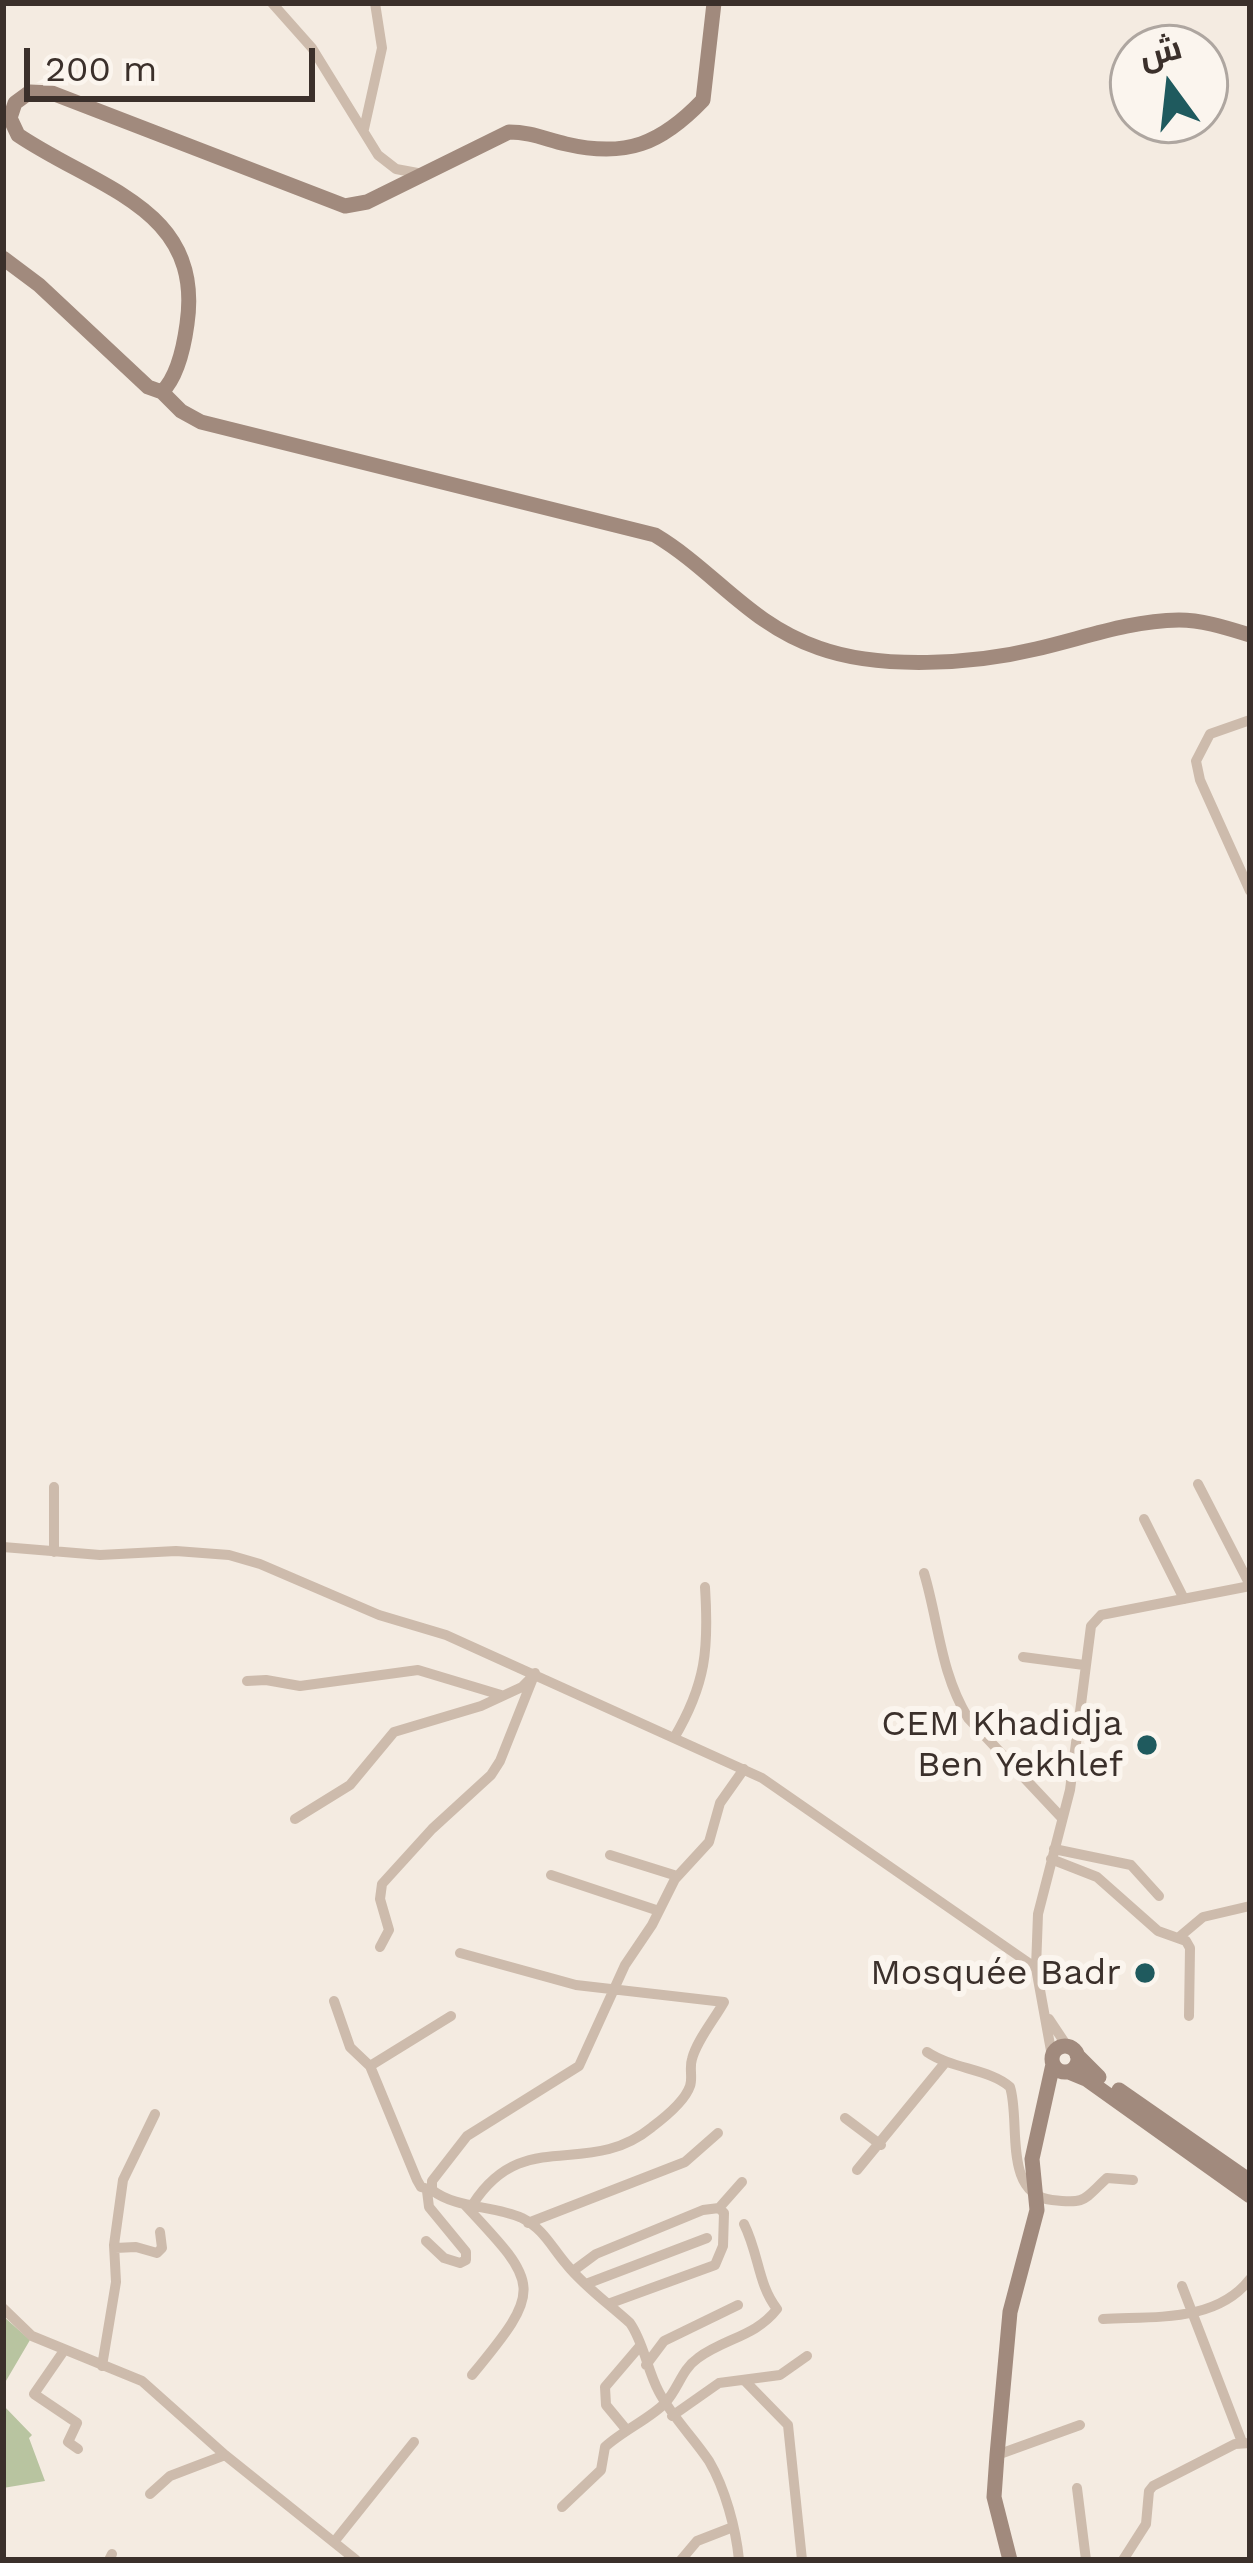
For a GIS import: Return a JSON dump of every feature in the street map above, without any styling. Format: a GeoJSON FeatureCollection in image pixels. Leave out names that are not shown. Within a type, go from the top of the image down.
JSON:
{"type":"FeatureCollection","features":[{"type":"Feature","properties":{"kind":"main road"},"geometry":{"type":"LineString","coordinates":[[162,392],[170,383],[190,302],[189,273],[180,246],[159,221],[18,135],[10,118],[15,103],[30,92],[52,93],[345,206],[367,202],[509,132],[529,132],[567,144],[632,149],[663,136],[703,100],[714,3]]}},
{"type":"Feature","properties":{"kind":"main road"},"geometry":{"type":"LineString","coordinates":[[3,258],[39,285],[148,387],[201,422],[655,535],[766,622],[812,646],[851,658],[899,663],[1012,654],[1155,621],[1185,620],[1250,635]]}},
{"type":"Feature","properties":{"kind":"main road"},"geometry":{"type":"LineString","coordinates":[[1010,2560],[994,2497],[1010,2312],[1032,2236],[1036,2198],[1032,2159],[1045,2098],[1064,2061]]}},
{"type":"Feature","properties":{"kind":"main road"},"geometry":{"type":"LineString","coordinates":[[1064,2061],[1091,2071],[1250,2181]]}},
{"type":"Feature","properties":{"kind":"main road"},"geometry":{"type":"LineString","coordinates":[[1064,2061],[1250,2196]]}},
{"type":"Feature","properties":{"kind":"street"},"geometry":{"type":"LineString","coordinates":[[272,3],[312,48],[386,163],[425,174]]}},
{"type":"Feature","properties":{"kind":"street"},"geometry":{"type":"LineString","coordinates":[[364,130],[382,48],[374,3]]}},
{"type":"Feature","properties":{"kind":"street"},"geometry":{"type":"LineString","coordinates":[[1250,720],[1210,734],[1196,761],[1250,891]]}},
{"type":"Feature","properties":{"kind":"street"},"geometry":{"type":"LineString","coordinates":[[1064,2061],[1036,1968],[1039,1914],[1070,1790],[1090,1626],[1101,1615],[1250,1585],[1198,1484]]}},
{"type":"Feature","properties":{"kind":"street"},"geometry":{"type":"LineString","coordinates":[[54,1487],[54,1552]]}},
{"type":"Feature","properties":{"kind":"street"},"geometry":{"type":"LineString","coordinates":[[1144,1519],[1184,1599]]}},
{"type":"Feature","properties":{"kind":"street"},"geometry":{"type":"LineString","coordinates":[[3,1547],[229,1555],[379,1615],[446,1635],[744,1769],[787,1793],[1036,1968]]}},
{"type":"Feature","properties":{"kind":"street"},"geometry":{"type":"LineString","coordinates":[[924,1573],[943,1660],[958,1702],[1061,1817]]}},
{"type":"Feature","properties":{"kind":"street"},"geometry":{"type":"LineString","coordinates":[[674,1738],[698,1694],[705,1662],[705,1587]]}},
{"type":"Feature","properties":{"kind":"street"},"geometry":{"type":"LineString","coordinates":[[1023,1657],[1084,1665]]}},
{"type":"Feature","properties":{"kind":"street"},"geometry":{"type":"LineString","coordinates":[[247,1682],[300,1686],[418,1670],[507,1695]]}},
{"type":"Feature","properties":{"kind":"street"},"geometry":{"type":"LineString","coordinates":[[295,1819],[350,1785],[394,1732],[507,1695],[536,1673]]}},
{"type":"Feature","properties":{"kind":"street"},"geometry":{"type":"LineString","coordinates":[[380,1947],[389,1930],[380,1899],[382,1884],[491,1774],[536,1673]]}},
{"type":"Feature","properties":{"kind":"street"},"geometry":{"type":"LineString","coordinates":[[426,2241],[443,2258],[466,2260],[466,2252],[429,2207],[432,2181],[467,2136],[579,2066],[613,1988],[677,1876],[709,1842],[720,1803],[744,1769]]}},
{"type":"Feature","properties":{"kind":"street"},"geometry":{"type":"LineString","coordinates":[[1052,1854],[1131,1865],[1159,1896]]}},
{"type":"Feature","properties":{"kind":"street"},"geometry":{"type":"LineString","coordinates":[[1052,1854],[1097,1877],[1158,1930],[1186,1941],[1190,1948],[1190,2017]]}},
{"type":"Feature","properties":{"kind":"street"},"geometry":{"type":"LineString","coordinates":[[610,1855],[677,1876]]}},
{"type":"Feature","properties":{"kind":"street"},"geometry":{"type":"LineString","coordinates":[[551,1874],[659,1911]]}},
{"type":"Feature","properties":{"kind":"street"},"geometry":{"type":"LineString","coordinates":[[1178,1938],[1203,1917],[1250,1906]]}},
{"type":"Feature","properties":{"kind":"street"},"geometry":{"type":"LineString","coordinates":[[460,1953],[576,1984],[724,2002],[692,2056],[691,2085],[655,2126],[614,2150],[526,2158],[512,2164],[467,2203]]}},
{"type":"Feature","properties":{"kind":"street"},"geometry":{"type":"LineString","coordinates":[[334,2001],[350,2047],[370,2066],[417,2180],[440,2197],[528,2222],[630,2323],[672,2416],[710,2462],[734,2527],[739,2560]]}},
{"type":"Feature","properties":{"kind":"street"},"geometry":{"type":"LineString","coordinates":[[370,2066],[451,2016]]}},
{"type":"Feature","properties":{"kind":"street"},"geometry":{"type":"LineString","coordinates":[[927,2052],[944,2064],[1000,2079],[1010,2087],[1016,2152],[1028,2189],[1036,2198],[1077,2203],[1107,2178],[1133,2180]]}},
{"type":"Feature","properties":{"kind":"street"},"geometry":{"type":"LineString","coordinates":[[857,2170],[944,2064]]}},
{"type":"Feature","properties":{"kind":"street"},"geometry":{"type":"LineString","coordinates":[[102,2366],[116,2282],[122,2180],[155,2114]]}},
{"type":"Feature","properties":{"kind":"street"},"geometry":{"type":"LineString","coordinates":[[845,2118],[880,2145]]}},
{"type":"Feature","properties":{"kind":"street"},"geometry":{"type":"LineString","coordinates":[[528,2222],[685,2162],[718,2134]]}},
{"type":"Feature","properties":{"kind":"street"},"geometry":{"type":"LineString","coordinates":[[719,2209],[742,2182]]}},
{"type":"Feature","properties":{"kind":"street"},"geometry":{"type":"LineString","coordinates":[[467,2203],[519,2265],[523,2286],[522,2309],[472,2375]]}},
{"type":"Feature","properties":{"kind":"street"},"geometry":{"type":"LineString","coordinates":[[573,2270],[596,2254],[703,2210],[724,2213],[723,2246],[715,2265],[608,2304]]}},
{"type":"Feature","properties":{"kind":"street"},"geometry":{"type":"LineString","coordinates":[[562,2507],[602,2470],[604,2446],[665,2403],[692,2363],[755,2332],[777,2309],[764,2291],[760,2261],[744,2224]]}},
{"type":"Feature","properties":{"kind":"street"},"geometry":{"type":"LineString","coordinates":[[115,2248],[157,2253],[162,2248],[160,2231]]}},
{"type":"Feature","properties":{"kind":"street"},"geometry":{"type":"LineString","coordinates":[[586,2284],[706,2238]]}},
{"type":"Feature","properties":{"kind":"street"},"geometry":{"type":"LineString","coordinates":[[1103,2319],[1193,2314],[1235,2296],[1250,2279]]}},
{"type":"Feature","properties":{"kind":"street"},"geometry":{"type":"LineString","coordinates":[[1123,2560],[1146,2524],[1153,2486],[1246,2442],[1182,2286]]}},
{"type":"Feature","properties":{"kind":"street"},"geometry":{"type":"LineString","coordinates":[[646,2366],[664,2341],[738,2305]]}},
{"type":"Feature","properties":{"kind":"street"},"geometry":{"type":"LineString","coordinates":[[3,2308],[32,2336],[142,2380],[225,2455],[356,2560]]}},
{"type":"Feature","properties":{"kind":"street"},"geometry":{"type":"LineString","coordinates":[[625,2428],[606,2405],[605,2387],[640,2346]]}},
{"type":"Feature","properties":{"kind":"street"},"geometry":{"type":"LineString","coordinates":[[63,2352],[34,2395],[77,2423],[68,2442],[78,2449]]}},
{"type":"Feature","properties":{"kind":"street"},"geometry":{"type":"LineString","coordinates":[[672,2416],[710,2387],[780,2375],[807,2356]]}},
{"type":"Feature","properties":{"kind":"street"},"geometry":{"type":"LineString","coordinates":[[744,2380],[788,2425],[802,2560]]}},
{"type":"Feature","properties":{"kind":"street"},"geometry":{"type":"LineString","coordinates":[[997,2456],[1080,2425]]}},
{"type":"Feature","properties":{"kind":"street"},"geometry":{"type":"LineString","coordinates":[[334,2542],[414,2442]]}},
{"type":"Feature","properties":{"kind":"street"},"geometry":{"type":"LineString","coordinates":[[149,2494],[170,2476],[225,2455]]}},
{"type":"Feature","properties":{"kind":"street"},"geometry":{"type":"LineString","coordinates":[[1077,2488],[1086,2560]]}},
{"type":"Feature","properties":{"kind":"street"},"geometry":{"type":"LineString","coordinates":[[681,2560],[697,2541],[734,2527]]}},
{"type":"Feature","properties":{"kind":"green space"},"geometry":{"type":"Polygon","coordinates":[[[3,2316],[30,2340],[3,2386],[3,2316]]]}},
{"type":"Feature","properties":{"kind":"green space"},"geometry":{"type":"Polygon","coordinates":[[[3,2405],[32,2435],[29,2438],[45,2481],[3,2488],[3,2405]]]}},
{"type":"Feature","properties":{"kind":"place","name":"CEM Khadidja Ben Yekhlef"},"geometry":{"type":"Point","coordinates":[1147,1745]}},
{"type":"Feature","properties":{"kind":"place","name":"Mosquée Badr"},"geometry":{"type":"Point","coordinates":[1145,1973]}}]}
